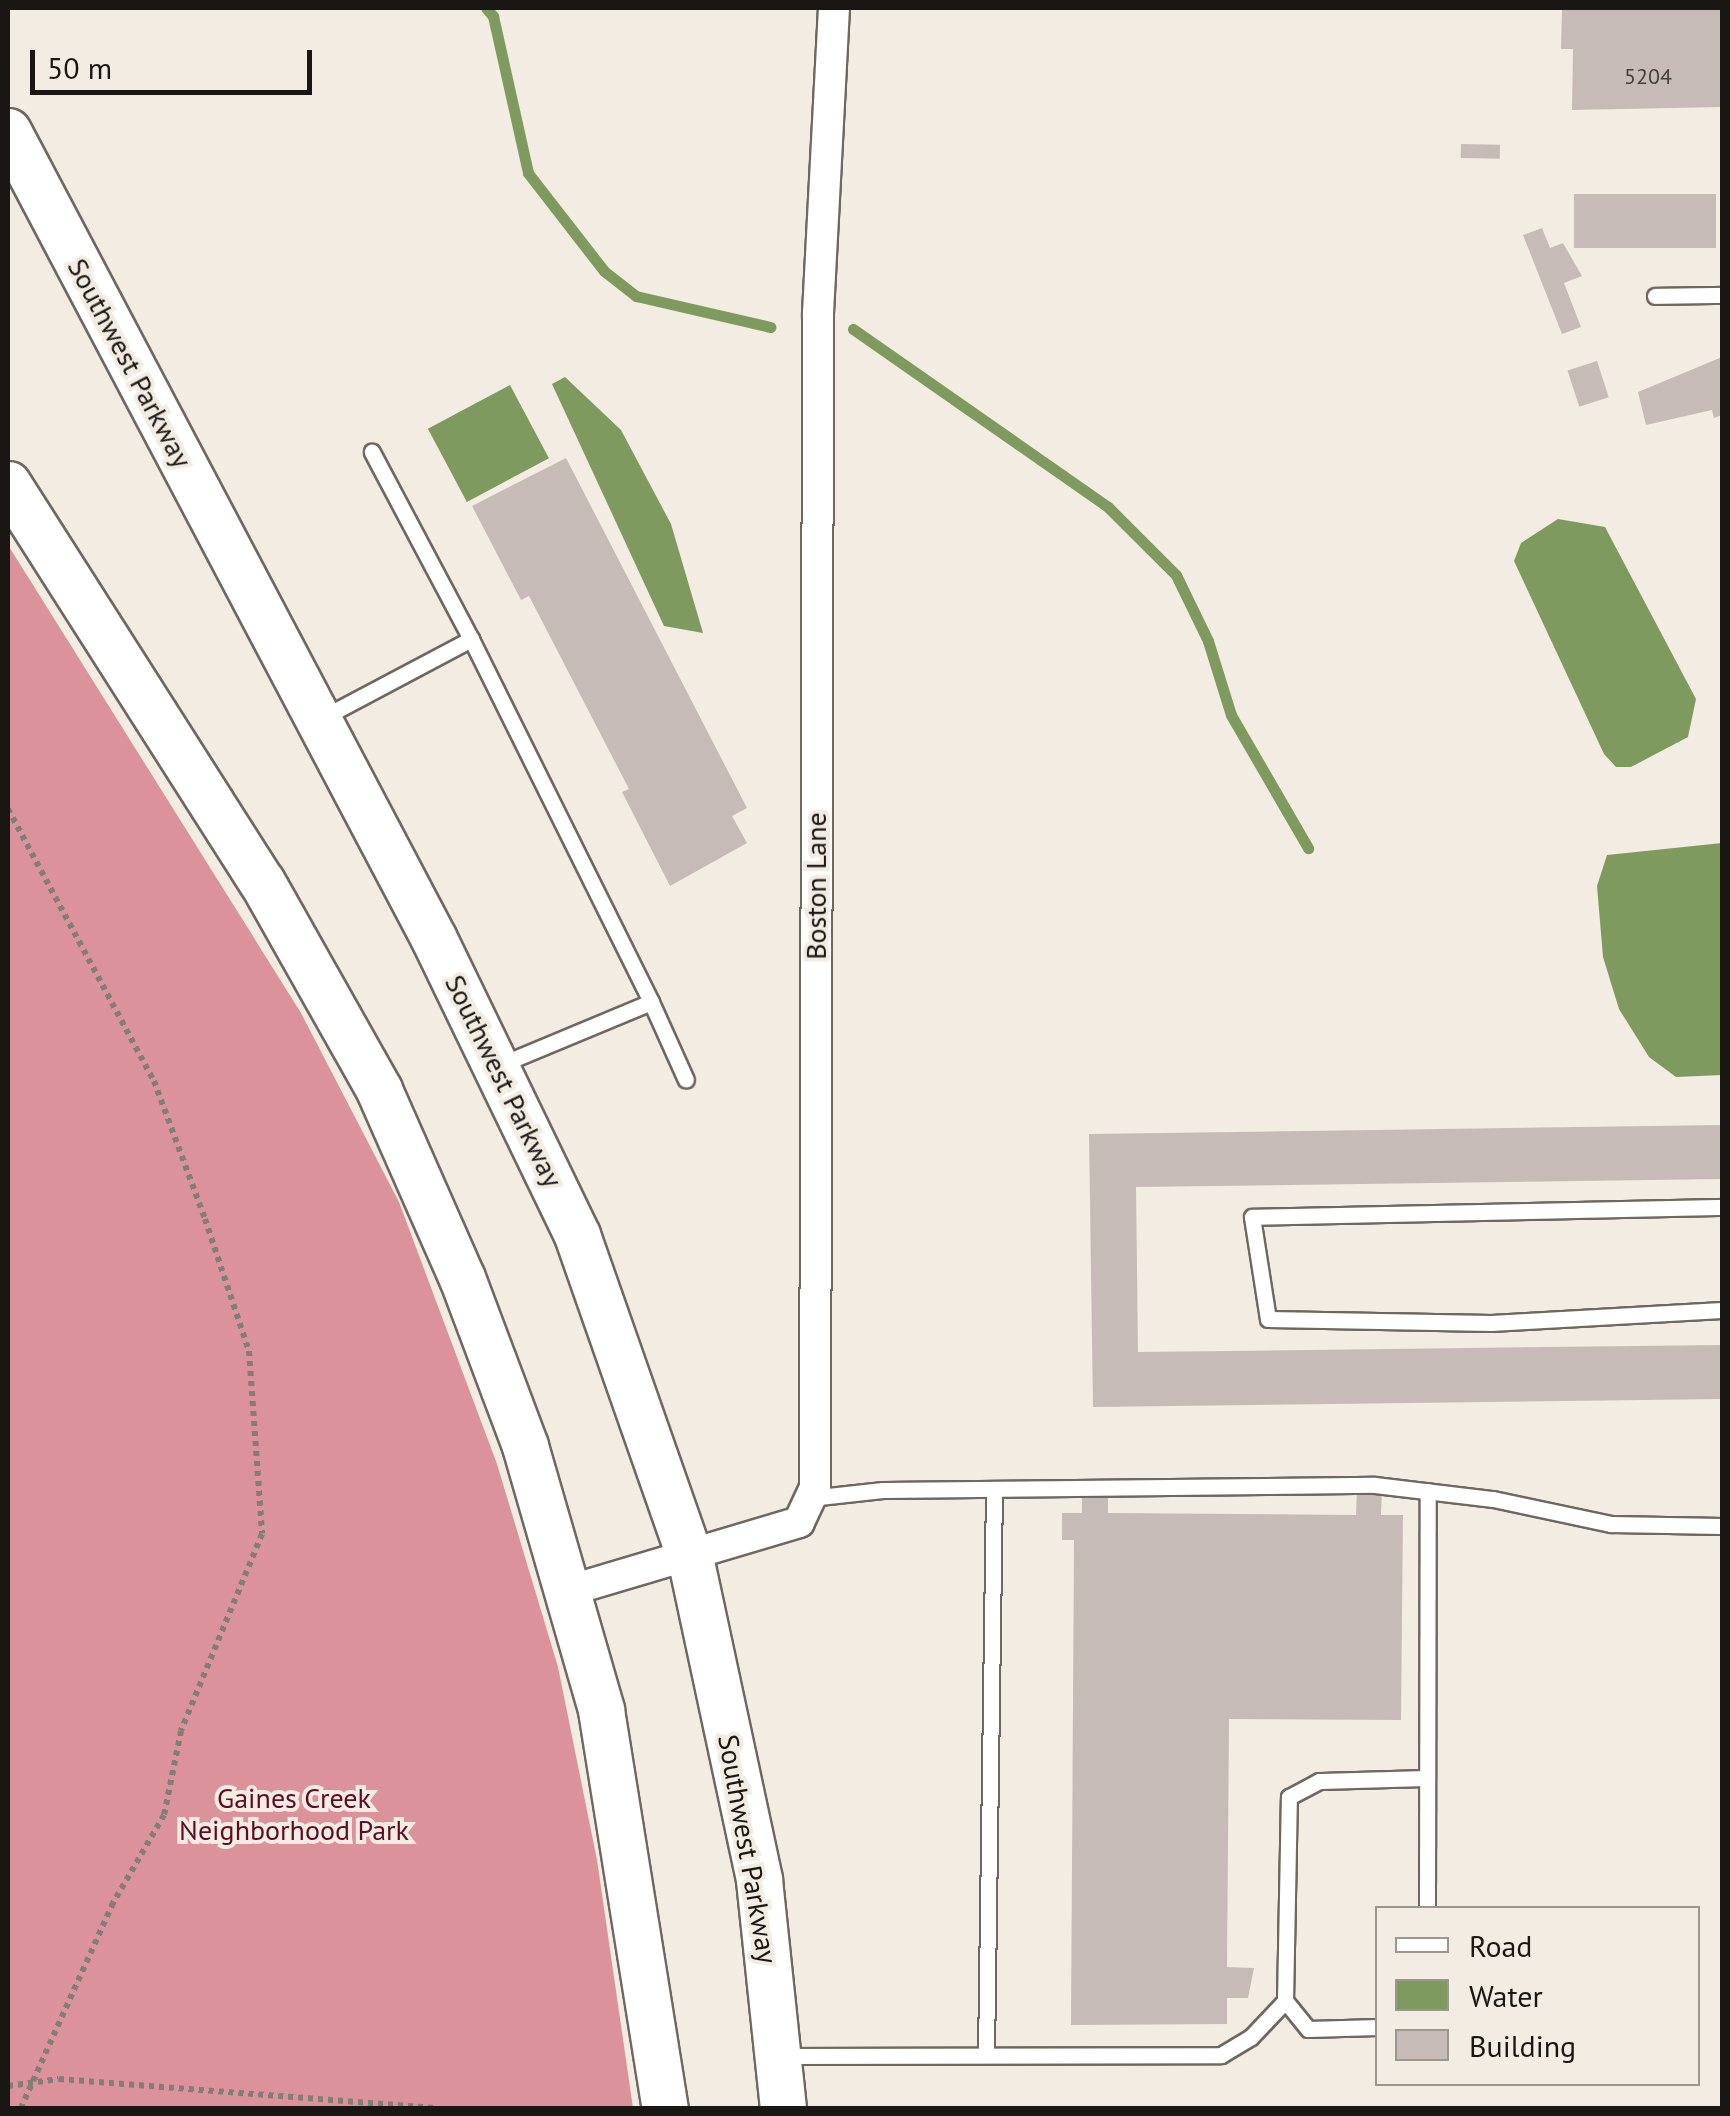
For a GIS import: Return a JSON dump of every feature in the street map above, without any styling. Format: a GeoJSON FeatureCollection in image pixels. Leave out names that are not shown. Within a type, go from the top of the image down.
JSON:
{"type":"FeatureCollection","features":[{"type":"Feature","properties":{"kind":"main road","name":"Southwest Parkway"},"geometry":{"type":"LineString","coordinates":[[8,131],[499,1066],[577,1234],[690,1558],[759,1880],[783,2108]]}},
{"type":"Feature","properties":{"kind":"main road"},"geometry":{"type":"LineString","coordinates":[[8,484],[262,882],[379,1090],[462,1278],[571,1590],[630,1861],[666,2108]]}},
{"type":"Feature","properties":{"kind":"street","name":"Boston Lane"},"geometry":{"type":"LineString","coordinates":[[810,1498],[818,313],[834,8]]}},
{"type":"Feature","properties":{"kind":"street"},"geometry":{"type":"LineString","coordinates":[[571,1590],[690,1558],[799,1522],[810,1498]]}},
{"type":"Feature","properties":{"kind":"lane"},"geometry":{"type":"LineString","coordinates":[[1655,296],[1722,294]]}},
{"type":"Feature","properties":{"kind":"lane"},"geometry":{"type":"LineString","coordinates":[[372,452],[471,639],[686,1080]]}},
{"type":"Feature","properties":{"kind":"lane"},"geometry":{"type":"LineString","coordinates":[[319,720],[471,639]]}},
{"type":"Feature","properties":{"kind":"lane"},"geometry":{"type":"LineString","coordinates":[[499,1066],[650,1002]]}},
{"type":"Feature","properties":{"kind":"lane"},"geometry":{"type":"LineString","coordinates":[[1722,1207],[1252,1217],[1268,1318],[1491,1322],[1722,1310]]}},
{"type":"Feature","properties":{"kind":"lane"},"geometry":{"type":"LineString","coordinates":[[810,1498],[994,1489],[1375,1484],[1612,1524],[1722,1526]]}},
{"type":"Feature","properties":{"kind":"lane"},"geometry":{"type":"LineString","coordinates":[[986,2054],[994,1489]]}},
{"type":"Feature","properties":{"kind":"lane"},"geometry":{"type":"LineString","coordinates":[[1427,1906],[1428,1491]]}},
{"type":"Feature","properties":{"kind":"lane"},"geometry":{"type":"LineString","coordinates":[[1375,2027],[1308,2029],[1285,2001],[1290,1796],[1319,1782],[1427,1778]]}},
{"type":"Feature","properties":{"kind":"lane"},"geometry":{"type":"LineString","coordinates":[[778,2056],[1221,2055],[1251,2036],[1285,2001]]}},
{"type":"Feature","properties":{"kind":"path"},"geometry":{"type":"LineString","coordinates":[[8,809],[154,1081],[205,1219],[249,1350],[262,1534],[181,1731],[164,1815],[113,1902],[20,2108]]}},
{"type":"Feature","properties":{"kind":"path"},"geometry":{"type":"LineString","coordinates":[[8,2086],[34,2082],[255,2091],[438,2108]]}},
{"type":"Feature","properties":{"kind":"green space","name":"Gaines Creek Neighborhood Park"},"geometry":{"type":"Polygon","coordinates":[[[8,545],[301,1013],[399,1202],[497,1464],[558,1667],[597,1860],[633,2108],[8,2108],[8,545]]]}},
{"type":"Feature","properties":{"kind":"water"},"geometry":{"type":"Polygon","coordinates":[[[565,377],[621,430],[671,524],[703,633],[664,626],[552,384],[565,377]]]}},
{"type":"Feature","properties":{"kind":"water"},"geometry":{"type":"Polygon","coordinates":[[[510,385],[549,458],[467,502],[428,429],[510,385]]]}},
{"type":"Feature","properties":{"kind":"water"},"geometry":{"type":"Polygon","coordinates":[[[1558,519],[1605,527],[1696,699],[1688,737],[1631,767],[1616,767],[1604,754],[1514,561],[1521,543],[1558,519]]]}},
{"type":"Feature","properties":{"kind":"water"},"geometry":{"type":"Polygon","coordinates":[[[1722,843],[1722,1075],[1676,1077],[1649,1057],[1619,1009],[1603,957],[1597,886],[1607,855],[1722,843]]]}},
{"type":"Feature","properties":{"kind":"building"},"geometry":{"type":"Polygon","coordinates":[[[1562,8],[1722,8],[1722,107],[1572,110],[1573,49],[1561,49],[1562,8]]]}},
{"type":"Feature","properties":{"kind":"building"},"geometry":{"type":"Polygon","coordinates":[[[1461,144],[1500,145],[1500,159],[1461,158],[1461,144]]]}},
{"type":"Feature","properties":{"kind":"building"},"geometry":{"type":"Polygon","coordinates":[[[1574,194],[1716,194],[1716,248],[1574,248],[1574,194]]]}},
{"type":"Feature","properties":{"kind":"building"},"geometry":{"type":"Polygon","coordinates":[[[1542,228],[1550,248],[1563,243],[1582,276],[1564,283],[1581,327],[1562,334],[1523,235],[1542,228]]]}},
{"type":"Feature","properties":{"kind":"building"},"geometry":{"type":"Polygon","coordinates":[[[1722,357],[1722,415],[1714,418],[1712,410],[1646,425],[1638,392],[1722,357]]]}},
{"type":"Feature","properties":{"kind":"building"},"geometry":{"type":"Polygon","coordinates":[[[1597,361],[1609,397],[1579,407],[1568,371],[1597,361]]]}},
{"type":"Feature","properties":{"kind":"building"},"geometry":{"type":"Polygon","coordinates":[[[566,458],[747,808],[732,816],[747,843],[670,886],[622,792],[629,789],[529,596],[521,600],[472,506],[566,458]]]}},
{"type":"Feature","properties":{"kind":"building"},"geometry":{"type":"Polygon","coordinates":[[[1722,1125],[1722,1179],[1136,1187],[1138,1352],[1722,1345],[1722,1399],[1093,1407],[1089,1134],[1722,1125]]]}},
{"type":"Feature","properties":{"kind":"building"},"geometry":{"type":"Polygon","coordinates":[[[1357,1490],[1382,1490],[1381,1515],[1403,1515],[1401,1720],[1229,1719],[1227,1967],[1254,1968],[1248,1998],[1227,1998],[1227,2024],[1071,2025],[1074,1540],[1062,1540],[1062,1513],[1082,1513],[1082,1494],[1108,1494],[1108,1513],[1356,1515],[1357,1490]]]}},
{"type":"Feature","properties":{"kind":"waterway"},"geometry":{"type":"LineString","coordinates":[[486,8],[493,16],[528,173],[604,271],[636,296],[770,327]]}},
{"type":"Feature","properties":{"kind":"waterway"},"geometry":{"type":"LineString","coordinates":[[853,329],[1108,507],[1176,575],[1208,641],[1231,715],[1308,848]]}}]}
